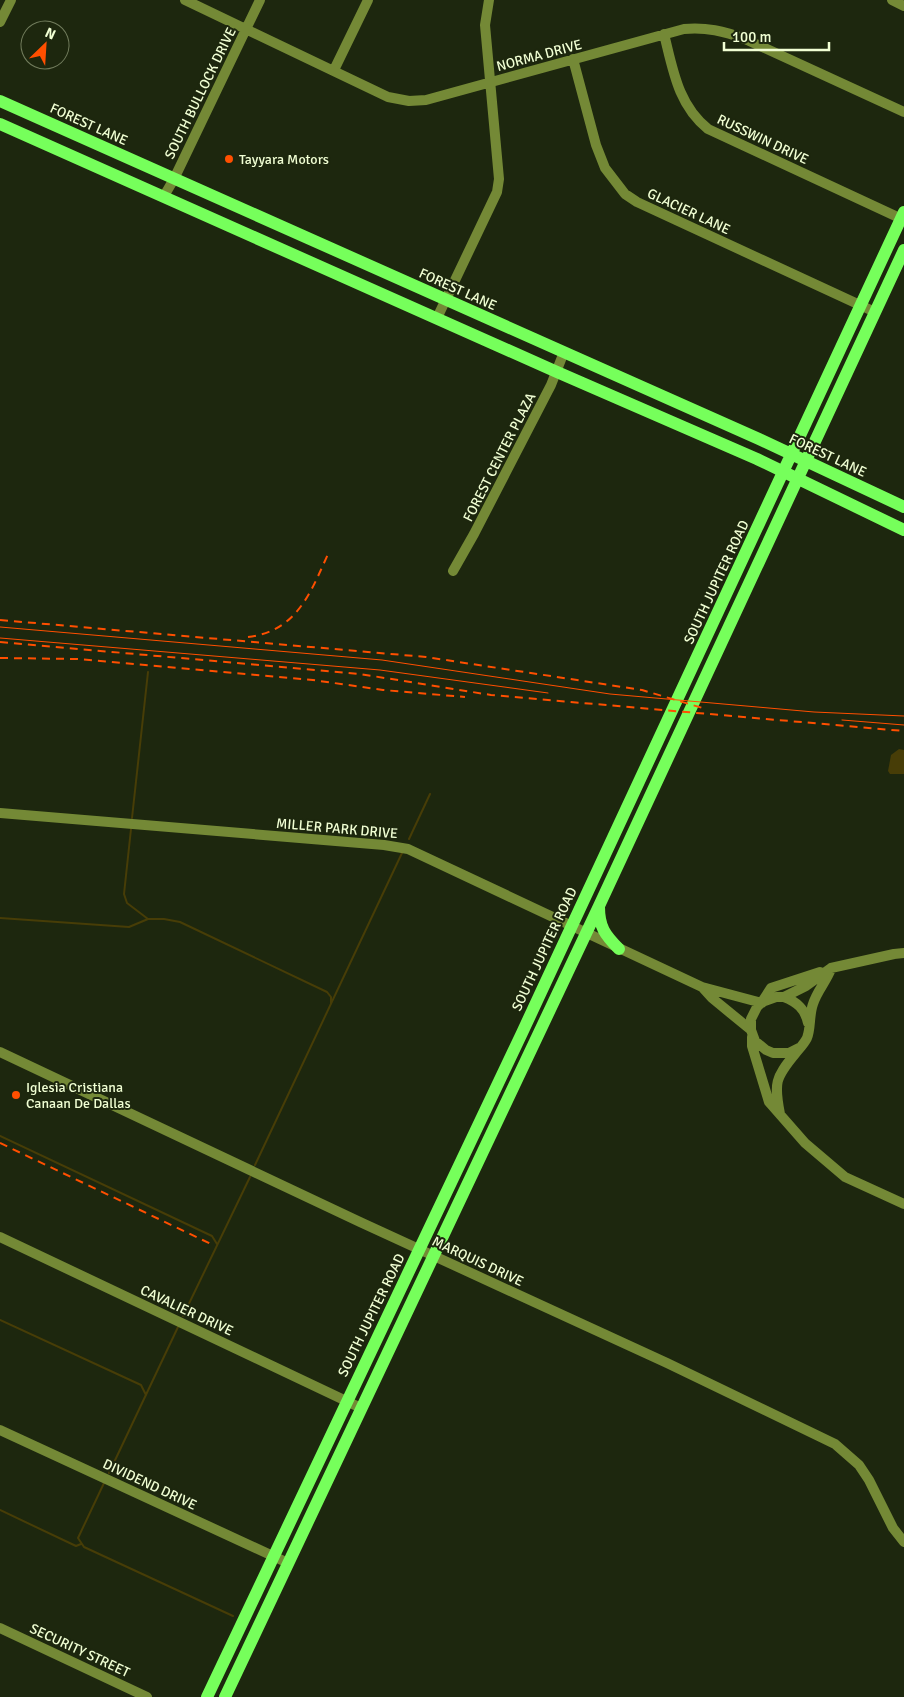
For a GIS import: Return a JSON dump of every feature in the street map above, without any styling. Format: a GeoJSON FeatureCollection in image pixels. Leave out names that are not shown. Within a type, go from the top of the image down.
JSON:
{"type":"FeatureCollection","features":[{"type":"Feature","properties":{"kind":"main road","name":"FOREST LANE"},"geometry":{"type":"LineString","coordinates":[[0,101],[759,439],[904,507]]}},
{"type":"Feature","properties":{"kind":"main road"},"geometry":{"type":"LineString","coordinates":[[20,133],[28,113]]}},
{"type":"Feature","properties":{"kind":"main road"},"geometry":{"type":"LineString","coordinates":[[0,124],[784,471],[904,530]]}},
{"type":"Feature","properties":{"kind":"main road","name":"SOUTH JUPITER ROAD"},"geometry":{"type":"LineString","coordinates":[[207,1697],[572,926],[903,217]]}},
{"type":"Feature","properties":{"kind":"main road"},"geometry":{"type":"LineString","coordinates":[[310,262],[318,243]]}},
{"type":"Feature","properties":{"kind":"main road"},"geometry":{"type":"LineString","coordinates":[[225,1697],[599,906],[904,250]]}},
{"type":"Feature","properties":{"kind":"main road"},"geometry":{"type":"LineString","coordinates":[[721,607],[736,613]]}},
{"type":"Feature","properties":{"kind":"main road"},"geometry":{"type":"LineString","coordinates":[[632,797],[646,803]]}},
{"type":"Feature","properties":{"kind":"main road"},"geometry":{"type":"LineString","coordinates":[[599,906],[599,918],[602,929],[619,949]]}},
{"type":"Feature","properties":{"kind":"main road"},"geometry":{"type":"LineString","coordinates":[[496,1087],[510,1094]]}},
{"type":"Feature","properties":{"kind":"main road"},"geometry":{"type":"LineString","coordinates":[[309,1482],[323,1489]]}},
{"type":"Feature","properties":{"kind":"main road"},"geometry":{"type":"LineString","coordinates":[[235,1638],[250,1644]]}},
{"type":"Feature","properties":{"kind":"street"},"geometry":{"type":"LineString","coordinates":[[0,22],[11,0]]}},
{"type":"Feature","properties":{"kind":"street","name":"NORMA DRIVE"},"geometry":{"type":"LineString","coordinates":[[185,0],[388,96],[409,101],[426,100],[664,34],[684,29],[701,28],[726,32],[745,39],[904,112]]}},
{"type":"Feature","properties":{"kind":"street","name":"SOUTH BULLOCK DRIVE"},"geometry":{"type":"LineString","coordinates":[[164,196],[174,179],[260,0]]}},
{"type":"Feature","properties":{"kind":"street"},"geometry":{"type":"LineString","coordinates":[[334,70],[368,0]]}},
{"type":"Feature","properties":{"kind":"street"},"geometry":{"type":"LineString","coordinates":[[437,318],[497,192],[499,179],[485,25],[490,0]]}},
{"type":"Feature","properties":{"kind":"street"},"geometry":{"type":"LineString","coordinates":[[892,0],[904,6]]}},
{"type":"Feature","properties":{"kind":"street","name":"RUSSWIN DRIVE"},"geometry":{"type":"LineString","coordinates":[[664,34],[677,87],[685,104],[700,123],[708,129],[903,217]]}},
{"type":"Feature","properties":{"kind":"street","name":"GLACIER LANE"},"geometry":{"type":"LineString","coordinates":[[574,59],[596,144],[605,168],[625,194],[637,202],[875,312]]}},
{"type":"Feature","properties":{"kind":"street","name":"FOREST CENTER PLAZA"},"geometry":{"type":"LineString","coordinates":[[453,571],[557,372],[564,352]]}},
{"type":"Feature","properties":{"kind":"street","name":"MILLER PARK DRIVE"},"geometry":{"type":"LineString","coordinates":[[0,813],[408,848],[702,987]]}},
{"type":"Feature","properties":{"kind":"street"},"geometry":{"type":"LineString","coordinates":[[904,954],[894,954],[831,968],[771,988],[751,1019],[752,1046],[769,1102],[780,1116],[805,1143],[845,1177],[904,1204]]}},
{"type":"Feature","properties":{"kind":"street"},"geometry":{"type":"LineString","coordinates":[[784,997],[806,986],[831,968]]}},
{"type":"Feature","properties":{"kind":"street"},"geometry":{"type":"LineString","coordinates":[[780,1116],[776,1082],[786,1063],[807,1038],[815,998],[828,977],[831,968]]}},
{"type":"Feature","properties":{"kind":"street"},"geometry":{"type":"LineString","coordinates":[[702,987],[762,1002],[776,996],[784,997],[801,1008],[805,1013],[809,1026]]}},
{"type":"Feature","properties":{"kind":"street"},"geometry":{"type":"LineString","coordinates":[[702,987],[751,1033],[759,1046],[773,1053],[789,1052],[799,1048]]}},
{"type":"Feature","properties":{"kind":"street","name":"MARQUIS DRIVE"},"geometry":{"type":"LineString","coordinates":[[0,1052],[419,1249],[667,1362],[835,1444],[859,1465],[869,1480],[893,1528],[904,1542]]}},
{"type":"Feature","properties":{"kind":"street","name":"CAVALIER DRIVE"},"geometry":{"type":"LineString","coordinates":[[0,1237],[361,1408]]}},
{"type":"Feature","properties":{"kind":"street","name":"DIVIDEND DRIVE"},"geometry":{"type":"LineString","coordinates":[[0,1430],[288,1563]]}},
{"type":"Feature","properties":{"kind":"street","name":"SECURITY STREET"},"geometry":{"type":"LineString","coordinates":[[0,1628],[147,1697]]}},
{"type":"Feature","properties":{"kind":"shaded area"},"geometry":{"type":"Polygon","coordinates":[[[899,749],[904,750],[904,774],[890,774],[888,771],[891,755],[899,749]]]}},
{"type":"Feature","properties":{"kind":"waterway"},"geometry":{"type":"LineString","coordinates":[[132,818],[148,672]]}},
{"type":"Feature","properties":{"kind":"waterway"},"geometry":{"type":"LineString","coordinates":[[409,839],[430,794]]}},
{"type":"Feature","properties":{"kind":"waterway"},"geometry":{"type":"LineString","coordinates":[[131,829],[124,894],[127,903],[148,919],[180,922],[327,992],[331,997],[331,1004]]}},
{"type":"Feature","properties":{"kind":"waterway"},"geometry":{"type":"LineString","coordinates":[[255,1165],[402,853]]}},
{"type":"Feature","properties":{"kind":"waterway"},"geometry":{"type":"LineString","coordinates":[[0,918],[129,927],[148,919]]}},
{"type":"Feature","properties":{"kind":"waterway"},"geometry":{"type":"LineString","coordinates":[[0,1136],[212,1236],[217,1244]]}},
{"type":"Feature","properties":{"kind":"waterway"},"geometry":{"type":"LineString","coordinates":[[183,1316],[250,1177]]}},
{"type":"Feature","properties":{"kind":"waterway"},"geometry":{"type":"LineString","coordinates":[[0,1320],[141,1385],[146,1395]]}},
{"type":"Feature","properties":{"kind":"waterway"},"geometry":{"type":"LineString","coordinates":[[109,1473],[178,1327]]}},
{"type":"Feature","properties":{"kind":"waterway"},"geometry":{"type":"LineString","coordinates":[[104,1483],[78,1538],[84,1547],[233,1616]]}},
{"type":"Feature","properties":{"kind":"waterway"},"geometry":{"type":"LineString","coordinates":[[0,1510],[76,1546],[81,1544]]}},
{"type":"Feature","properties":{"kind":"tram line"},"geometry":{"type":"LineString","coordinates":[[0,627],[382,660],[610,694],[814,712],[904,716]]}},
{"type":"Feature","properties":{"kind":"tram line"},"geometry":{"type":"LineString","coordinates":[[0,638],[380,670],[548,693]]}},
{"type":"Feature","properties":{"kind":"tram line"},"geometry":{"type":"LineString","coordinates":[[842,720],[904,725]]}},
{"type":"Feature","properties":{"kind":"railway"},"geometry":{"type":"LineString","coordinates":[[248,637],[279,627],[291,618],[309,594],[329,552]]}},
{"type":"Feature","properties":{"kind":"railway"},"geometry":{"type":"LineString","coordinates":[[0,620],[426,657],[642,690],[706,709]]}},
{"type":"Feature","properties":{"kind":"railway"},"geometry":{"type":"LineString","coordinates":[[0,642],[360,674],[491,695],[904,731]]}},
{"type":"Feature","properties":{"kind":"railway"},"geometry":{"type":"LineString","coordinates":[[0,658],[77,659],[313,680],[383,690],[465,697]]}},
{"type":"Feature","properties":{"kind":"railway"},"geometry":{"type":"LineString","coordinates":[[0,1143],[213,1245]]}},
{"type":"Feature","properties":{"kind":"place","name":"Tayyara Motors"},"geometry":{"type":"Point","coordinates":[229,159]}},
{"type":"Feature","properties":{"kind":"place","name":"Iglesia Cristiana Canaan De Dallas"},"geometry":{"type":"Point","coordinates":[16,1095]}}]}
